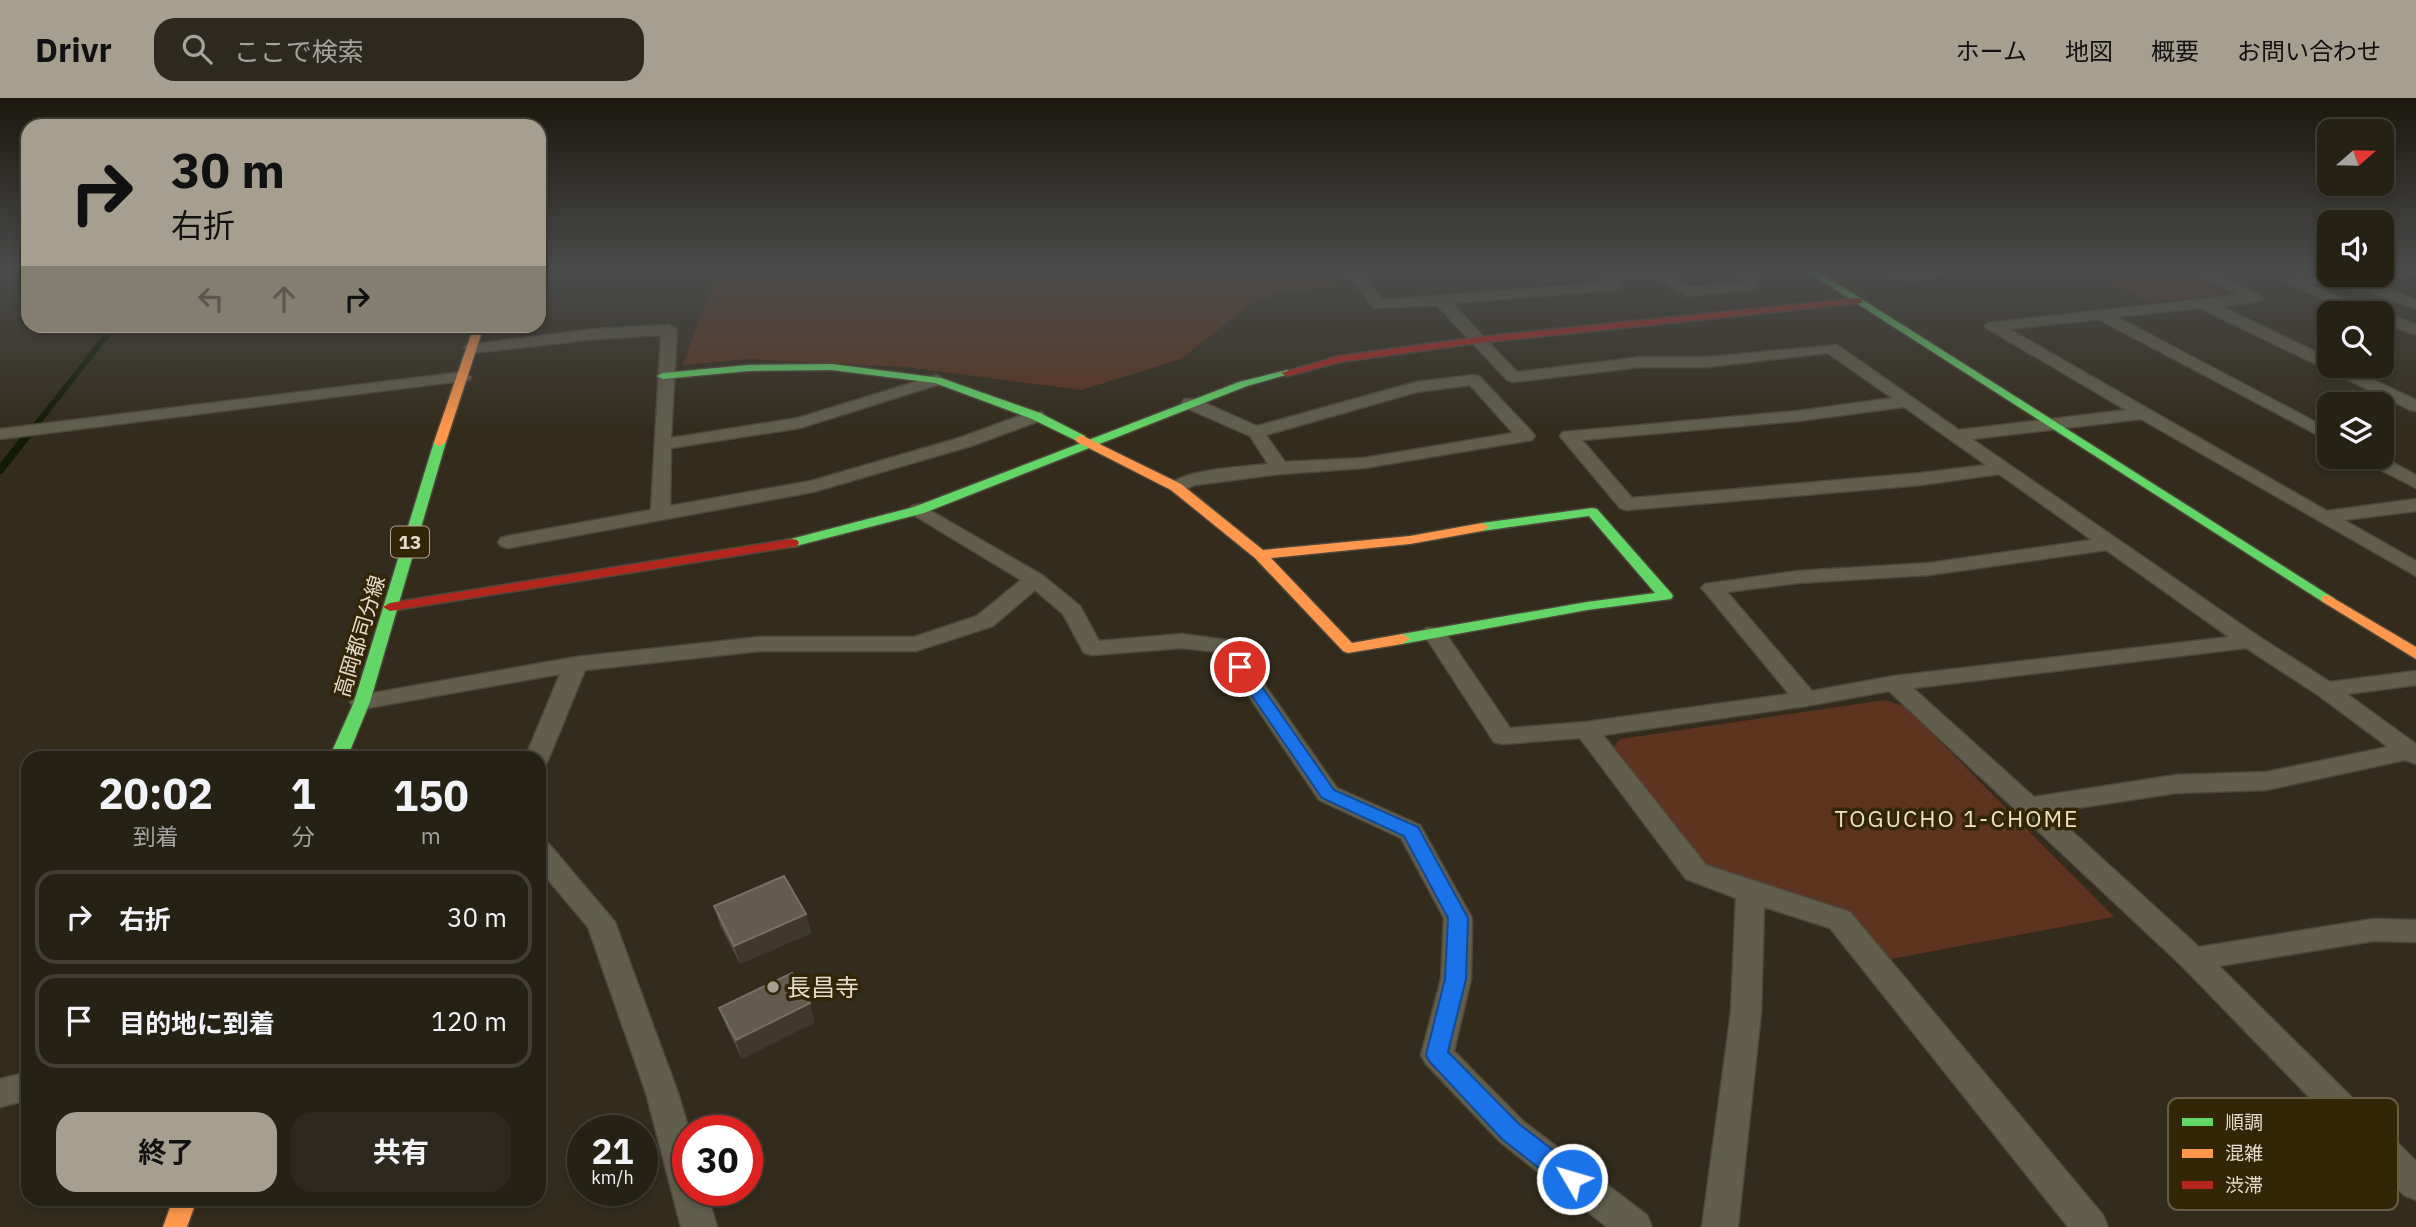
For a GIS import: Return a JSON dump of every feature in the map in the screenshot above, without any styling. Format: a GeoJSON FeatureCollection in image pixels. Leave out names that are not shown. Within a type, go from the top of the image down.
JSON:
{"type":"FeatureCollection","features":[{"type":"Feature","properties":{"kind":"street"},"geometry":{"type":"LineString","coordinates":[[1464,325],[1513,377],[1641,362],[1707,362],[1831,348],[2250,641],[2326,690],[2412,753]]}},
{"type":"Feature","properties":{"kind":"street"},"geometry":{"type":"LineString","coordinates":[[390,607],[814,539],[919,510],[1243,384],[1339,359],[1478,340],[1627,325]]}},
{"type":"Feature","properties":{"kind":"street"},"geometry":{"type":"LineString","coordinates":[[1895,325],[2416,654]]}},
{"type":"Feature","properties":{"kind":"street"},"geometry":{"type":"LineString","coordinates":[[2005,325],[1993,326],[2416,570]]}},
{"type":"Feature","properties":{"kind":"street"},"geometry":{"type":"LineString","coordinates":[[2119,325],[2317,430]]}},
{"type":"Feature","properties":{"kind":"street"},"geometry":{"type":"LineString","coordinates":[[2246,325],[2317,358]]}},
{"type":"Feature","properties":{"kind":"street"},"geometry":{"type":"LineString","coordinates":[[472,348],[596,334],[669,330],[663,376],[664,444],[660,513]]}},
{"type":"Feature","properties":{"kind":"street","name":"高岡都司分線"},"geometry":{"type":"LineString","coordinates":[[341,751],[362,702],[445,425],[477,333]]}},
{"type":"Feature","properties":{"kind":"street"},"geometry":{"type":"LineString","coordinates":[[663,376],[748,368],[832,367],[937,380],[1036,416],[1176,487],[1260,555],[1348,648],[1587,606],[1666,596],[1592,512],[1498,524],[1409,540],[1260,555]]}},
{"type":"Feature","properties":{"kind":"street"},"geometry":{"type":"LineString","coordinates":[[0,434],[463,376]]}},
{"type":"Feature","properties":{"kind":"street"},"geometry":{"type":"LineString","coordinates":[[2358,378],[2416,406]]}},
{"type":"Feature","properties":{"kind":"street"},"geometry":{"type":"LineString","coordinates":[[664,444],[800,423],[937,380]]}},
{"type":"Feature","properties":{"kind":"street"},"geometry":{"type":"LineString","coordinates":[[1176,487],[1191,481],[1280,468],[1364,463],[1526,436],[1474,380],[1416,387],[1256,432]]}},
{"type":"Feature","properties":{"kind":"street"},"geometry":{"type":"LineString","coordinates":[[1907,401],[1798,416],[1569,436],[1627,504],[1921,479],[2001,468]]}},
{"type":"Feature","properties":{"kind":"street"},"geometry":{"type":"LineString","coordinates":[[1190,403],[1256,432],[1280,468]]}},
{"type":"Feature","properties":{"kind":"street"},"geometry":{"type":"LineString","coordinates":[[1959,435],[2145,413]]}},
{"type":"Feature","properties":{"kind":"street"},"geometry":{"type":"LineString","coordinates":[[508,542],[813,485],[965,442],[1036,416]]}},
{"type":"Feature","properties":{"kind":"street"},"geometry":{"type":"LineString","coordinates":[[2392,469],[2416,482]]}},
{"type":"Feature","properties":{"kind":"street"},"geometry":{"type":"LineString","coordinates":[[2325,517],[2416,505]]}},
{"type":"Feature","properties":{"kind":"street"},"geometry":{"type":"LineString","coordinates":[[919,510],[1035,579],[1072,611],[1092,648],[1182,641],[1226,646],[1328,794],[1411,832],[1458,918],[1456,979],[1437,1055],[1511,1132],[1634,1227]]}},
{"type":"Feature","properties":{"kind":"street"},"geometry":{"type":"LineString","coordinates":[[1806,699],[1712,588],[1798,577],[1929,569],[2112,543]]}},
{"type":"Feature","properties":{"kind":"street"},"geometry":{"type":"LineString","coordinates":[[362,702],[576,664],[760,645],[916,644],[985,621],[1035,579]]}},
{"type":"Feature","properties":{"kind":"street"},"geometry":{"type":"LineString","coordinates":[[1434,633],[1503,736],[1586,730],[1806,699],[1894,683],[2250,641]]}},
{"type":"Feature","properties":{"kind":"street"},"geometry":{"type":"LineString","coordinates":[[540,751],[576,664]]}},
{"type":"Feature","properties":{"kind":"street"},"geometry":{"type":"LineString","coordinates":[[2326,690],[2416,678]]}},
{"type":"Feature","properties":{"kind":"street"},"geometry":{"type":"LineString","coordinates":[[1894,683],[2193,959],[2331,1098]]}},
{"type":"Feature","properties":{"kind":"street"},"geometry":{"type":"LineString","coordinates":[[1586,730],[1696,872],[1840,920],[2090,1227]]}},
{"type":"Feature","properties":{"kind":"street"},"geometry":{"type":"LineString","coordinates":[[2028,807],[2176,784],[2266,781],[2412,753]]}},
{"type":"Feature","properties":{"kind":"street"},"geometry":{"type":"LineString","coordinates":[[546,859],[601,922],[662,1093],[672,1130]]}},
{"type":"Feature","properties":{"kind":"street"},"geometry":{"type":"LineString","coordinates":[[1720,1227],[1746,1012],[1750,892]]}},
{"type":"Feature","properties":{"kind":"street"},"geometry":{"type":"LineString","coordinates":[[2193,959],[2373,930],[2416,931]]}},
{"type":"Feature","properties":{"kind":"street"},"geometry":{"type":"LineString","coordinates":[[0,1093],[21,1088]]}},
{"type":"Feature","properties":{"kind":"street"},"geometry":{"type":"LineString","coordinates":[[2398,1166],[2416,1184]]}},
{"type":"Feature","properties":{"kind":"street"},"geometry":{"type":"LineString","coordinates":[[176,1227],[183,1206]]}},
{"type":"Feature","properties":{"kind":"street"},"geometry":{"type":"LineString","coordinates":[[693,1206],[699,1227]]}},
{"type":"Feature","properties":{"kind":"shaded area"},"geometry":{"type":"Polygon","coordinates":[[[698,325],[1224,325],[1181,359],[1081,390],[905,367],[747,359],[682,365],[698,325]]]}},
{"type":"Feature","properties":{"kind":"shaded area"},"geometry":{"type":"Polygon","coordinates":[[[1885,700],[1906,707],[2114,917],[1886,960],[1847,914],[1711,870],[1664,816],[1613,747],[1620,739],[1885,700]]]}},
{"type":"Feature","properties":{"kind":"building"},"geometry":{"type":"Polygon","coordinates":[[[784,876],[806,914],[734,946],[714,906],[784,876]]]}},
{"type":"Feature","properties":{"kind":"building"},"geometry":{"type":"Polygon","coordinates":[[[792,973],[810,1003],[736,1040],[719,1008],[792,973]]]}},
{"type":"Feature","properties":{"kind":"waterway"},"geometry":{"type":"LineString","coordinates":[[28,435],[108,333]]}},
{"type":"Feature","properties":{"kind":"waterway"},"geometry":{"type":"LineString","coordinates":[[0,470],[29,433]]}},
{"type":"Feature","properties":{"kind":"traffic: fast"},"geometry":{"type":"LineString","coordinates":[[1896,325],[2328,599]]}},
{"type":"Feature","properties":{"kind":"traffic: fast"},"geometry":{"type":"LineString","coordinates":[[663,376],[748,368],[832,367],[937,380],[1036,416],[1081,439]]}},
{"type":"Feature","properties":{"kind":"traffic: fast"},"geometry":{"type":"LineString","coordinates":[[792,543],[919,510],[1243,384],[1287,373]]}},
{"type":"Feature","properties":{"kind":"traffic: fast"},"geometry":{"type":"LineString","coordinates":[[341,751],[362,702],[440,442]]}},
{"type":"Feature","properties":{"kind":"traffic: fast"},"geometry":{"type":"LineString","coordinates":[[1402,639],[1587,606],[1666,596],[1592,512],[1482,527]]}},
{"type":"Feature","properties":{"kind":"traffic: slow"},"geometry":{"type":"LineString","coordinates":[[440,442],[477,333]]}},
{"type":"Feature","properties":{"kind":"traffic: slow"},"geometry":{"type":"LineString","coordinates":[[1081,439],[1176,487],[1260,555],[1348,648],[1402,639]]}},
{"type":"Feature","properties":{"kind":"traffic: slow"},"geometry":{"type":"LineString","coordinates":[[1260,555],[1410,540],[1482,527]]}},
{"type":"Feature","properties":{"kind":"traffic: slow"},"geometry":{"type":"LineString","coordinates":[[2328,599],[2416,654]]}},
{"type":"Feature","properties":{"kind":"traffic: slow"},"geometry":{"type":"LineString","coordinates":[[175,1227],[182,1206]]}},
{"type":"Feature","properties":{"kind":"traffic: jam"},"geometry":{"type":"LineString","coordinates":[[1287,373],[1339,359],[1478,340],[1627,325]]}},
{"type":"Feature","properties":{"kind":"traffic: jam"},"geometry":{"type":"LineString","coordinates":[[390,607],[792,543]]}},
{"type":"Feature","properties":{"kind":"place","name":"長昌寺"},"geometry":{"type":"Point","coordinates":[773,987]}},
{"type":"Feature","properties":{"kind":"district","name":"TOGUCHO 1-CHOME"},"geometry":{"type":"Point","coordinates":[1957,818]}},
{"type":"Feature","properties":{"kind":"route"},"geometry":{"type":"LineString","coordinates":[[1240,667],[1328,794],[1411,832],[1458,918],[1456,979],[1437,1055],[1511,1132],[1572,1179]]}}]}
